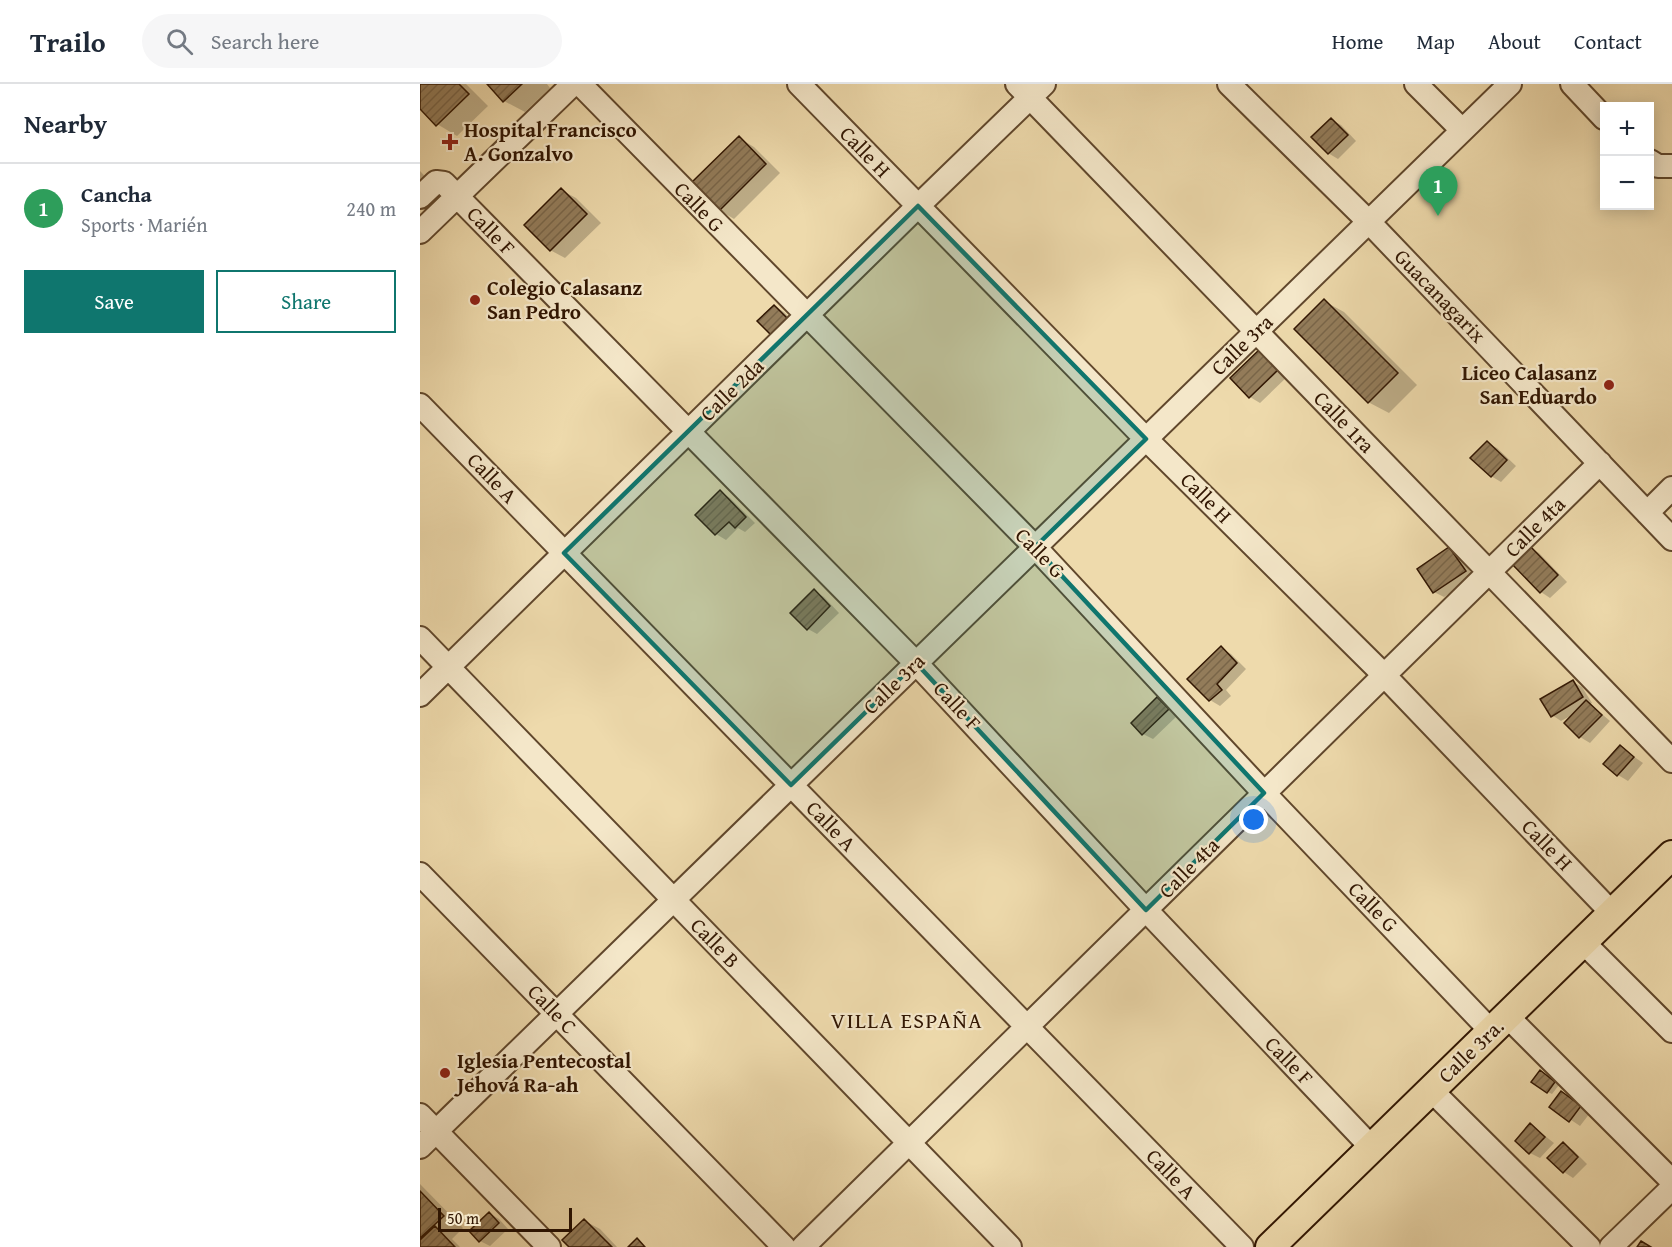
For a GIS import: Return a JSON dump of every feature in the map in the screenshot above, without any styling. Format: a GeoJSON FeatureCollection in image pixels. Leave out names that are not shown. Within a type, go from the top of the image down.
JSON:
{"type":"FeatureCollection","features":[{"type":"Feature","properties":{"kind":"main road","name":"Calle 3ra."},"geometry":{"type":"LineString","coordinates":[[1270,1247],[1612,913],[1668,867]]}},
{"type":"Feature","properties":{"kind":"street"},"geometry":{"type":"LineString","coordinates":[[420,232],[573,84]]}},
{"type":"Feature","properties":{"kind":"street","name":"Calle G"},"geometry":{"type":"LineString","coordinates":[[580,84],[1035,547],[1264,793],[1499,1024],[1672,1181]]}},
{"type":"Feature","properties":{"kind":"street","name":"Calle H"},"geometry":{"type":"LineString","coordinates":[[799,84],[1146,439],[1384,675],[1612,913]]}},
{"type":"Feature","properties":{"kind":"street","name":"Guacanagarix"},"geometry":{"type":"LineString","coordinates":[[1228,84],[1369,222],[1672,539]]}},
{"type":"Feature","properties":{"kind":"street"},"geometry":{"type":"LineString","coordinates":[[1416,84],[1462,130]]}},
{"type":"Feature","properties":{"kind":"street","name":"Calle 3ra"},"geometry":{"type":"LineString","coordinates":[[428,1139],[1510,84]]}},
{"type":"Feature","properties":{"kind":"street"},"geometry":{"type":"LineString","coordinates":[[1572,84],[1600,113]]}},
{"type":"Feature","properties":{"kind":"street","name":"Calle 2da"},"geometry":{"type":"LineString","coordinates":[[420,695],[918,206],[1031,89]]}},
{"type":"Feature","properties":{"kind":"street","name":"Calle 1ra"},"geometry":{"type":"LineString","coordinates":[[1031,89],[1256,331],[1672,761]]}},
{"type":"Feature","properties":{"kind":"street"},"geometry":{"type":"LineString","coordinates":[[1654,164],[1658,166],[1672,166]]}},
{"type":"Feature","properties":{"kind":"street","name":"Calle F"},"geometry":{"type":"LineString","coordinates":[[420,197],[439,181],[458,196],[916,663],[1372,1148]]}},
{"type":"Feature","properties":{"kind":"street","name":"Calle A"},"geometry":{"type":"LineString","coordinates":[[420,405],[1242,1247]]}},
{"type":"Feature","properties":{"kind":"street","name":"Calle 4ta"},"geometry":{"type":"LineString","coordinates":[[803,1247],[1600,463]]}},
{"type":"Feature","properties":{"kind":"street"},"geometry":{"type":"LineString","coordinates":[[1647,513],[1672,488]]}},
{"type":"Feature","properties":{"kind":"street","name":"Calle B"},"geometry":{"type":"LineString","coordinates":[[420,638],[1010,1247]]}},
{"type":"Feature","properties":{"kind":"street","name":"Calle C"},"geometry":{"type":"LineString","coordinates":[[420,874],[784,1247]]}},
{"type":"Feature","properties":{"kind":"street"},"geometry":{"type":"LineString","coordinates":[[1583,942],[1672,1031]]}},
{"type":"Feature","properties":{"kind":"street"},"geometry":{"type":"LineString","coordinates":[[1431,1090],[1589,1247]]}},
{"type":"Feature","properties":{"kind":"street"},"geometry":{"type":"LineString","coordinates":[[420,1115],[428,1139],[549,1247]]}},
{"type":"Feature","properties":{"kind":"street"},"geometry":{"type":"LineString","coordinates":[[1611,1247],[1672,1188]]}},
{"type":"Feature","properties":{"kind":"highlighted area"},"geometry":{"type":"Polygon","coordinates":[[[918,206],[1146,439],[1035,547],[1264,793],[1146,910],[916,663],[791,785],[564,553],[918,206]]]}},
{"type":"Feature","properties":{"kind":"building"},"geometry":{"type":"Polygon","coordinates":[[[420,84],[459,84],[469,94],[436,126],[420,109],[420,84]]]}},
{"type":"Feature","properties":{"kind":"building"},"geometry":{"type":"Polygon","coordinates":[[[487,84],[522,84],[503,102],[487,84]]]}},
{"type":"Feature","properties":{"kind":"building"},"geometry":{"type":"Polygon","coordinates":[[[1331,118],[1348,135],[1328,154],[1311,137],[1331,118]]]}},
{"type":"Feature","properties":{"kind":"building"},"geometry":{"type":"Polygon","coordinates":[[[739,136],[766,164],[719,211],[691,183],[739,136]]]}},
{"type":"Feature","properties":{"kind":"building"},"geometry":{"type":"Polygon","coordinates":[[[561,188],[587,214],[550,251],[524,225],[561,188]]]}},
{"type":"Feature","properties":{"kind":"building"},"geometry":{"type":"Polygon","coordinates":[[[1324,299],[1398,373],[1368,403],[1294,329],[1324,299]]]}},
{"type":"Feature","properties":{"kind":"building"},"geometry":{"type":"Polygon","coordinates":[[[774,305],[790,321],[773,337],[757,321],[774,305]]]}},
{"type":"Feature","properties":{"kind":"building"},"geometry":{"type":"Polygon","coordinates":[[[1261,348],[1280,368],[1249,398],[1230,378],[1261,348]]]}},
{"type":"Feature","properties":{"kind":"building"},"geometry":{"type":"Polygon","coordinates":[[[1487,441],[1507,460],[1491,477],[1470,458],[1487,441]]]}},
{"type":"Feature","properties":{"kind":"building"},"geometry":{"type":"Polygon","coordinates":[[[720,490],[746,517],[735,528],[729,522],[715,535],[695,515],[720,490]]]}},
{"type":"Feature","properties":{"kind":"building"},"geometry":{"type":"Polygon","coordinates":[[[1529,545],[1558,575],[1540,593],[1511,563],[1529,545]]]}},
{"type":"Feature","properties":{"kind":"building"},"geometry":{"type":"Polygon","coordinates":[[[1449,547],[1466,571],[1433,593],[1417,569],[1449,547]]]}},
{"type":"Feature","properties":{"kind":"building"},"geometry":{"type":"Polygon","coordinates":[[[814,589],[830,606],[807,630],[790,613],[814,589]]]}},
{"type":"Feature","properties":{"kind":"building"},"geometry":{"type":"Polygon","coordinates":[[[1221,646],[1237,663],[1217,684],[1222,690],[1209,701],[1187,679],[1221,646]]]}},
{"type":"Feature","properties":{"kind":"building"},"geometry":{"type":"Polygon","coordinates":[[[1573,680],[1583,697],[1551,717],[1540,699],[1573,680]]]}},
{"type":"Feature","properties":{"kind":"building"},"geometry":{"type":"Polygon","coordinates":[[[1157,697],[1169,709],[1142,735],[1131,723],[1157,697]]]}},
{"type":"Feature","properties":{"kind":"building"},"geometry":{"type":"Polygon","coordinates":[[[1586,700],[1602,715],[1579,738],[1564,723],[1586,700]]]}},
{"type":"Feature","properties":{"kind":"building"},"geometry":{"type":"Polygon","coordinates":[[[1620,745],[1634,757],[1617,776],[1603,764],[1620,745]]]}},
{"type":"Feature","properties":{"kind":"building"},"geometry":{"type":"Polygon","coordinates":[[[1540,1070],[1555,1082],[1547,1093],[1531,1082],[1540,1070]]]}},
{"type":"Feature","properties":{"kind":"building"},"geometry":{"type":"Polygon","coordinates":[[[1561,1091],[1581,1106],[1569,1122],[1549,1107],[1561,1091]]]}},
{"type":"Feature","properties":{"kind":"building"},"geometry":{"type":"Polygon","coordinates":[[[1530,1123],[1545,1137],[1529,1154],[1515,1141],[1530,1123]]]}},
{"type":"Feature","properties":{"kind":"building"},"geometry":{"type":"Polygon","coordinates":[[[1563,1142],[1578,1157],[1563,1173],[1547,1158],[1563,1142]]]}},
{"type":"Feature","properties":{"kind":"building"},"geometry":{"type":"Polygon","coordinates":[[[420,1191],[444,1216],[420,1238],[420,1191]]]}},
{"type":"Feature","properties":{"kind":"building"},"geometry":{"type":"Polygon","coordinates":[[[489,1212],[499,1223],[479,1242],[469,1231],[489,1212]]]}},
{"type":"Feature","properties":{"kind":"building"},"geometry":{"type":"Polygon","coordinates":[[[584,1219],[612,1247],[569,1247],[562,1240],[584,1219]]]}},
{"type":"Feature","properties":{"kind":"building"},"geometry":{"type":"Polygon","coordinates":[[[435,1226],[455,1247],[420,1247],[420,1240],[435,1226]]]}},
{"type":"Feature","properties":{"kind":"building"},"geometry":{"type":"Polygon","coordinates":[[[637,1238],[645,1247],[628,1247],[637,1238]]]}},
{"type":"Feature","properties":{"kind":"building"},"geometry":{"type":"Polygon","coordinates":[[[1641,1241],[1651,1247],[1637,1247],[1641,1241]]]}},
{"type":"Feature","properties":{"kind":"place","name":"Hospital Francisco A. Gonzalvo"},"geometry":{"type":"Point","coordinates":[450,142]}},
{"type":"Feature","properties":{"kind":"place","name":"Cancha"},"geometry":{"type":"Point","coordinates":[1438,216]}},
{"type":"Feature","properties":{"kind":"place","name":"Colegio Calasanz San Pedro"},"geometry":{"type":"Point","coordinates":[475,300]}},
{"type":"Feature","properties":{"kind":"place","name":"Liceo Calasanz San Eduardo"},"geometry":{"type":"Point","coordinates":[1609,385]}},
{"type":"Feature","properties":{"kind":"place","name":"Iglesia Pentecostal Jehová Ra-ah"},"geometry":{"type":"Point","coordinates":[445,1073]}},
{"type":"Feature","properties":{"kind":"district","name":"VILLA ESPAÑA"},"geometry":{"type":"Point","coordinates":[907,1020]}}]}
